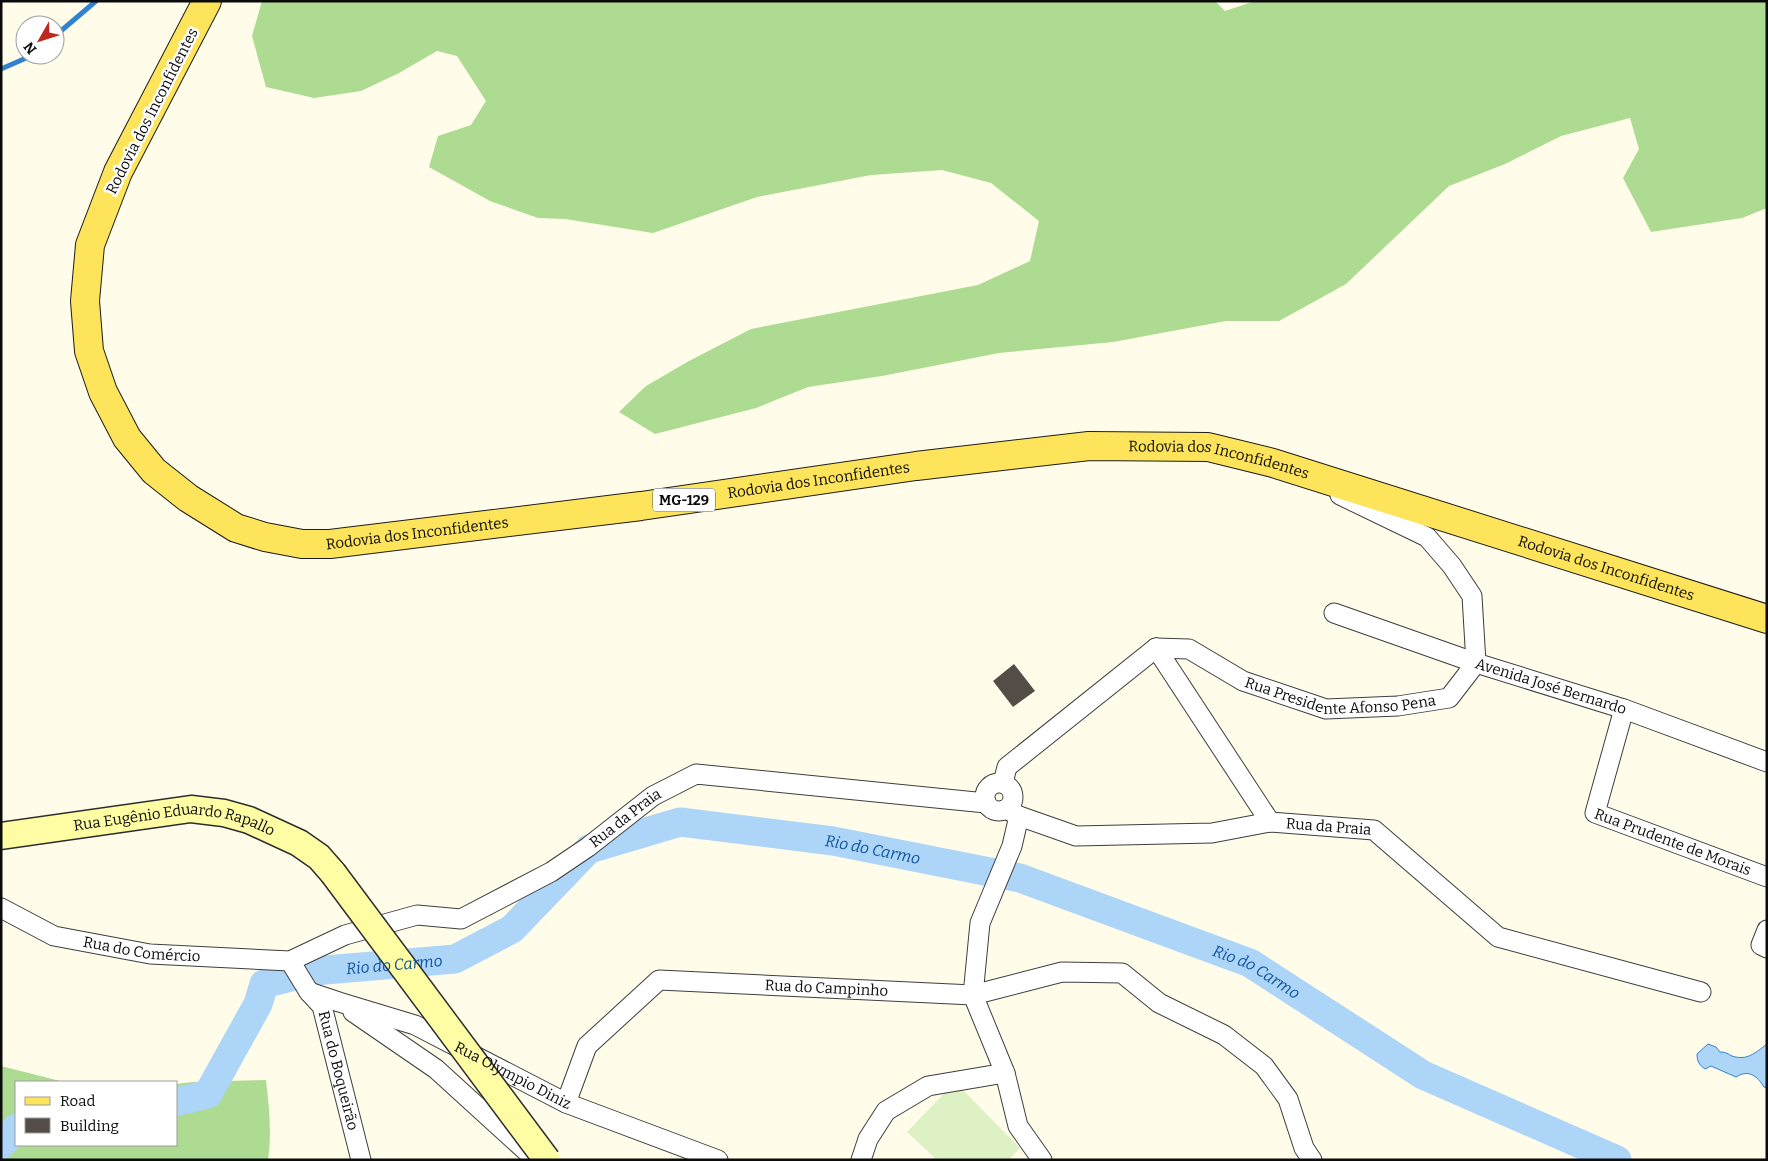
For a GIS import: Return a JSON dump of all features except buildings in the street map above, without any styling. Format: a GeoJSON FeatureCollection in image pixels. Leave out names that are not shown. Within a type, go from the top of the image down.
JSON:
{"type":"FeatureCollection","features":[{"type":"Feature","properties":{"kind":"main road","name":"Rodovia dos Inconfidentes"},"geometry":{"type":"LineString","coordinates":[[207,1],[118,172],[90,245],[85,301],[88,351],[104,392],[127,438],[154,471],[188,498],[236,528],[265,537],[302,544],[330,544],[641,506],[916,466],[1089,446],[1208,447],[1273,463],[1767,618]]}},
{"type":"Feature","properties":{"kind":"main road","name":"Rua Eugênio Eduardo Rapallo"},"geometry":{"type":"LineString","coordinates":[[1,836],[191,809],[224,813],[249,820],[299,843],[319,857],[333,873],[547,1160]]}},
{"type":"Feature","properties":{"kind":"street"},"geometry":{"type":"LineString","coordinates":[[1273,463],[1427,537],[1452,566],[1472,596],[1476,663]]}},
{"type":"Feature","properties":{"kind":"street","name":"Avenida José Bernardo"},"geometry":{"type":"LineString","coordinates":[[1334,613],[1476,663],[1624,709],[1767,762]]}},
{"type":"Feature","properties":{"kind":"street"},"geometry":{"type":"LineString","coordinates":[[1003,783],[1007,767],[1156,648],[1270,822]]}},
{"type":"Feature","properties":{"kind":"street","name":"Rua Presidente Afonso Pena"},"geometry":{"type":"LineString","coordinates":[[1156,648],[1189,649],[1243,681],[1326,709],[1398,706],[1449,698],[1476,663]]}},
{"type":"Feature","properties":{"kind":"street","name":"Rua Prudente de Morais"},"geometry":{"type":"LineString","coordinates":[[1624,709],[1595,813],[1767,876]]}},
{"type":"Feature","properties":{"kind":"street","name":"Rua da Praia"},"geometry":{"type":"LineString","coordinates":[[290,961],[346,935],[417,915],[461,919],[551,872],[588,847],[654,796],[696,774],[986,803]]}},
{"type":"Feature","properties":{"kind":"street"},"geometry":{"type":"LineString","coordinates":[[1013,813],[993,810],[986,803],[985,794],[990,786],[1003,783],[1013,793],[1012,802],[1013,813],[1012,846],[980,923],[973,995],[1005,1073],[1018,1126],[1042,1160]]}},
{"type":"Feature","properties":{"kind":"street","name":"Rua da Praia"},"geometry":{"type":"LineString","coordinates":[[1013,813],[1076,836],[1212,833],[1270,822],[1374,830],[1498,937],[1701,992]]}},
{"type":"Feature","properties":{"kind":"street","name":"Rua do Comércio"},"geometry":{"type":"LineString","coordinates":[[1,908],[54,936],[150,954],[290,961]]}},
{"type":"Feature","properties":{"kind":"street","name":"Rua do Boqueirão"},"geometry":{"type":"LineString","coordinates":[[290,961],[309,992],[322,1006],[362,1160]]}},
{"type":"Feature","properties":{"kind":"street","name":"Rua do Campinho"},"geometry":{"type":"LineString","coordinates":[[566,1103],[587,1046],[659,980],[973,995],[1062,972],[1122,973],[1159,1003],[1224,1035],[1264,1066],[1288,1099],[1304,1148],[1312,1160]]}},
{"type":"Feature","properties":{"kind":"street","name":"Rua Olympio Diniz"},"geometry":{"type":"LineString","coordinates":[[309,992],[415,1025],[566,1103],[718,1160]]}},
{"type":"Feature","properties":{"kind":"street"},"geometry":{"type":"LineString","coordinates":[[339,1002],[436,1069],[536,1160]]}},
{"type":"Feature","properties":{"kind":"street"},"geometry":{"type":"LineString","coordinates":[[862,1160],[868,1139],[886,1111],[928,1086],[1005,1073]]}},
{"type":"Feature","properties":{"kind":"green space"},"geometry":{"type":"Polygon","coordinates":[[[262,1],[1215,1],[1225,11],[1255,1],[1767,1],[1767,208],[1742,218],[1651,232],[1623,178],[1639,149],[1630,118],[1561,136],[1505,164],[1449,186],[1346,284],[1279,321],[1226,321],[1113,342],[999,353],[882,376],[808,387],[756,408],[655,434],[619,412],[646,386],[689,361],[751,329],[978,285],[1030,261],[1039,221],[991,183],[942,170],[871,175],[757,197],[653,233],[565,219],[538,218],[490,201],[429,167],[438,136],[471,125],[486,101],[457,56],[437,51],[399,73],[361,91],[314,98],[266,87],[252,36],[262,1]]]}},
{"type":"Feature","properties":{"kind":"green space"},"geometry":{"type":"Polygon","coordinates":[[[1,1066],[60,1081],[15,1081],[15,1146],[178,1146],[178,1084],[266,1080],[270,1130],[268,1160],[1,1160],[1,1066]]]}},
{"type":"Feature","properties":{"kind":"green space"},"geometry":{"type":"Polygon","coordinates":[[[955,1082],[1020,1148],[1009,1160],[937,1160],[907,1132],[955,1082]]]}},
{"type":"Feature","properties":{"kind":"water"},"geometry":{"type":"Polygon","coordinates":[[[1708,1044],[1716,1047],[1720,1052],[1732,1056],[1747,1057],[1767,1044],[1767,1088],[1749,1074],[1736,1077],[1711,1066],[1705,1069],[1699,1063],[1697,1054],[1708,1044]]]}},
{"type":"Feature","properties":{"kind":"waterway"},"geometry":{"type":"LineString","coordinates":[[65,27],[96,1]]}},
{"type":"Feature","properties":{"kind":"waterway"},"geometry":{"type":"LineString","coordinates":[[1,69],[15,63]]}},
{"type":"Feature","properties":{"kind":"waterway","name":"Rio do Carmo"},"geometry":{"type":"LineString","coordinates":[[178,1102],[208,1094],[258,1004],[264,984],[314,971],[455,959],[512,929],[589,849],[680,822],[833,841],[1020,878],[1250,963],[1423,1075],[1617,1160]]}},
{"type":"Feature","properties":{"kind":"waterway","name":"Rio do Carmo"},"geometry":{"type":"LineString","coordinates":[[1,1145],[15,1129]]}}]}
